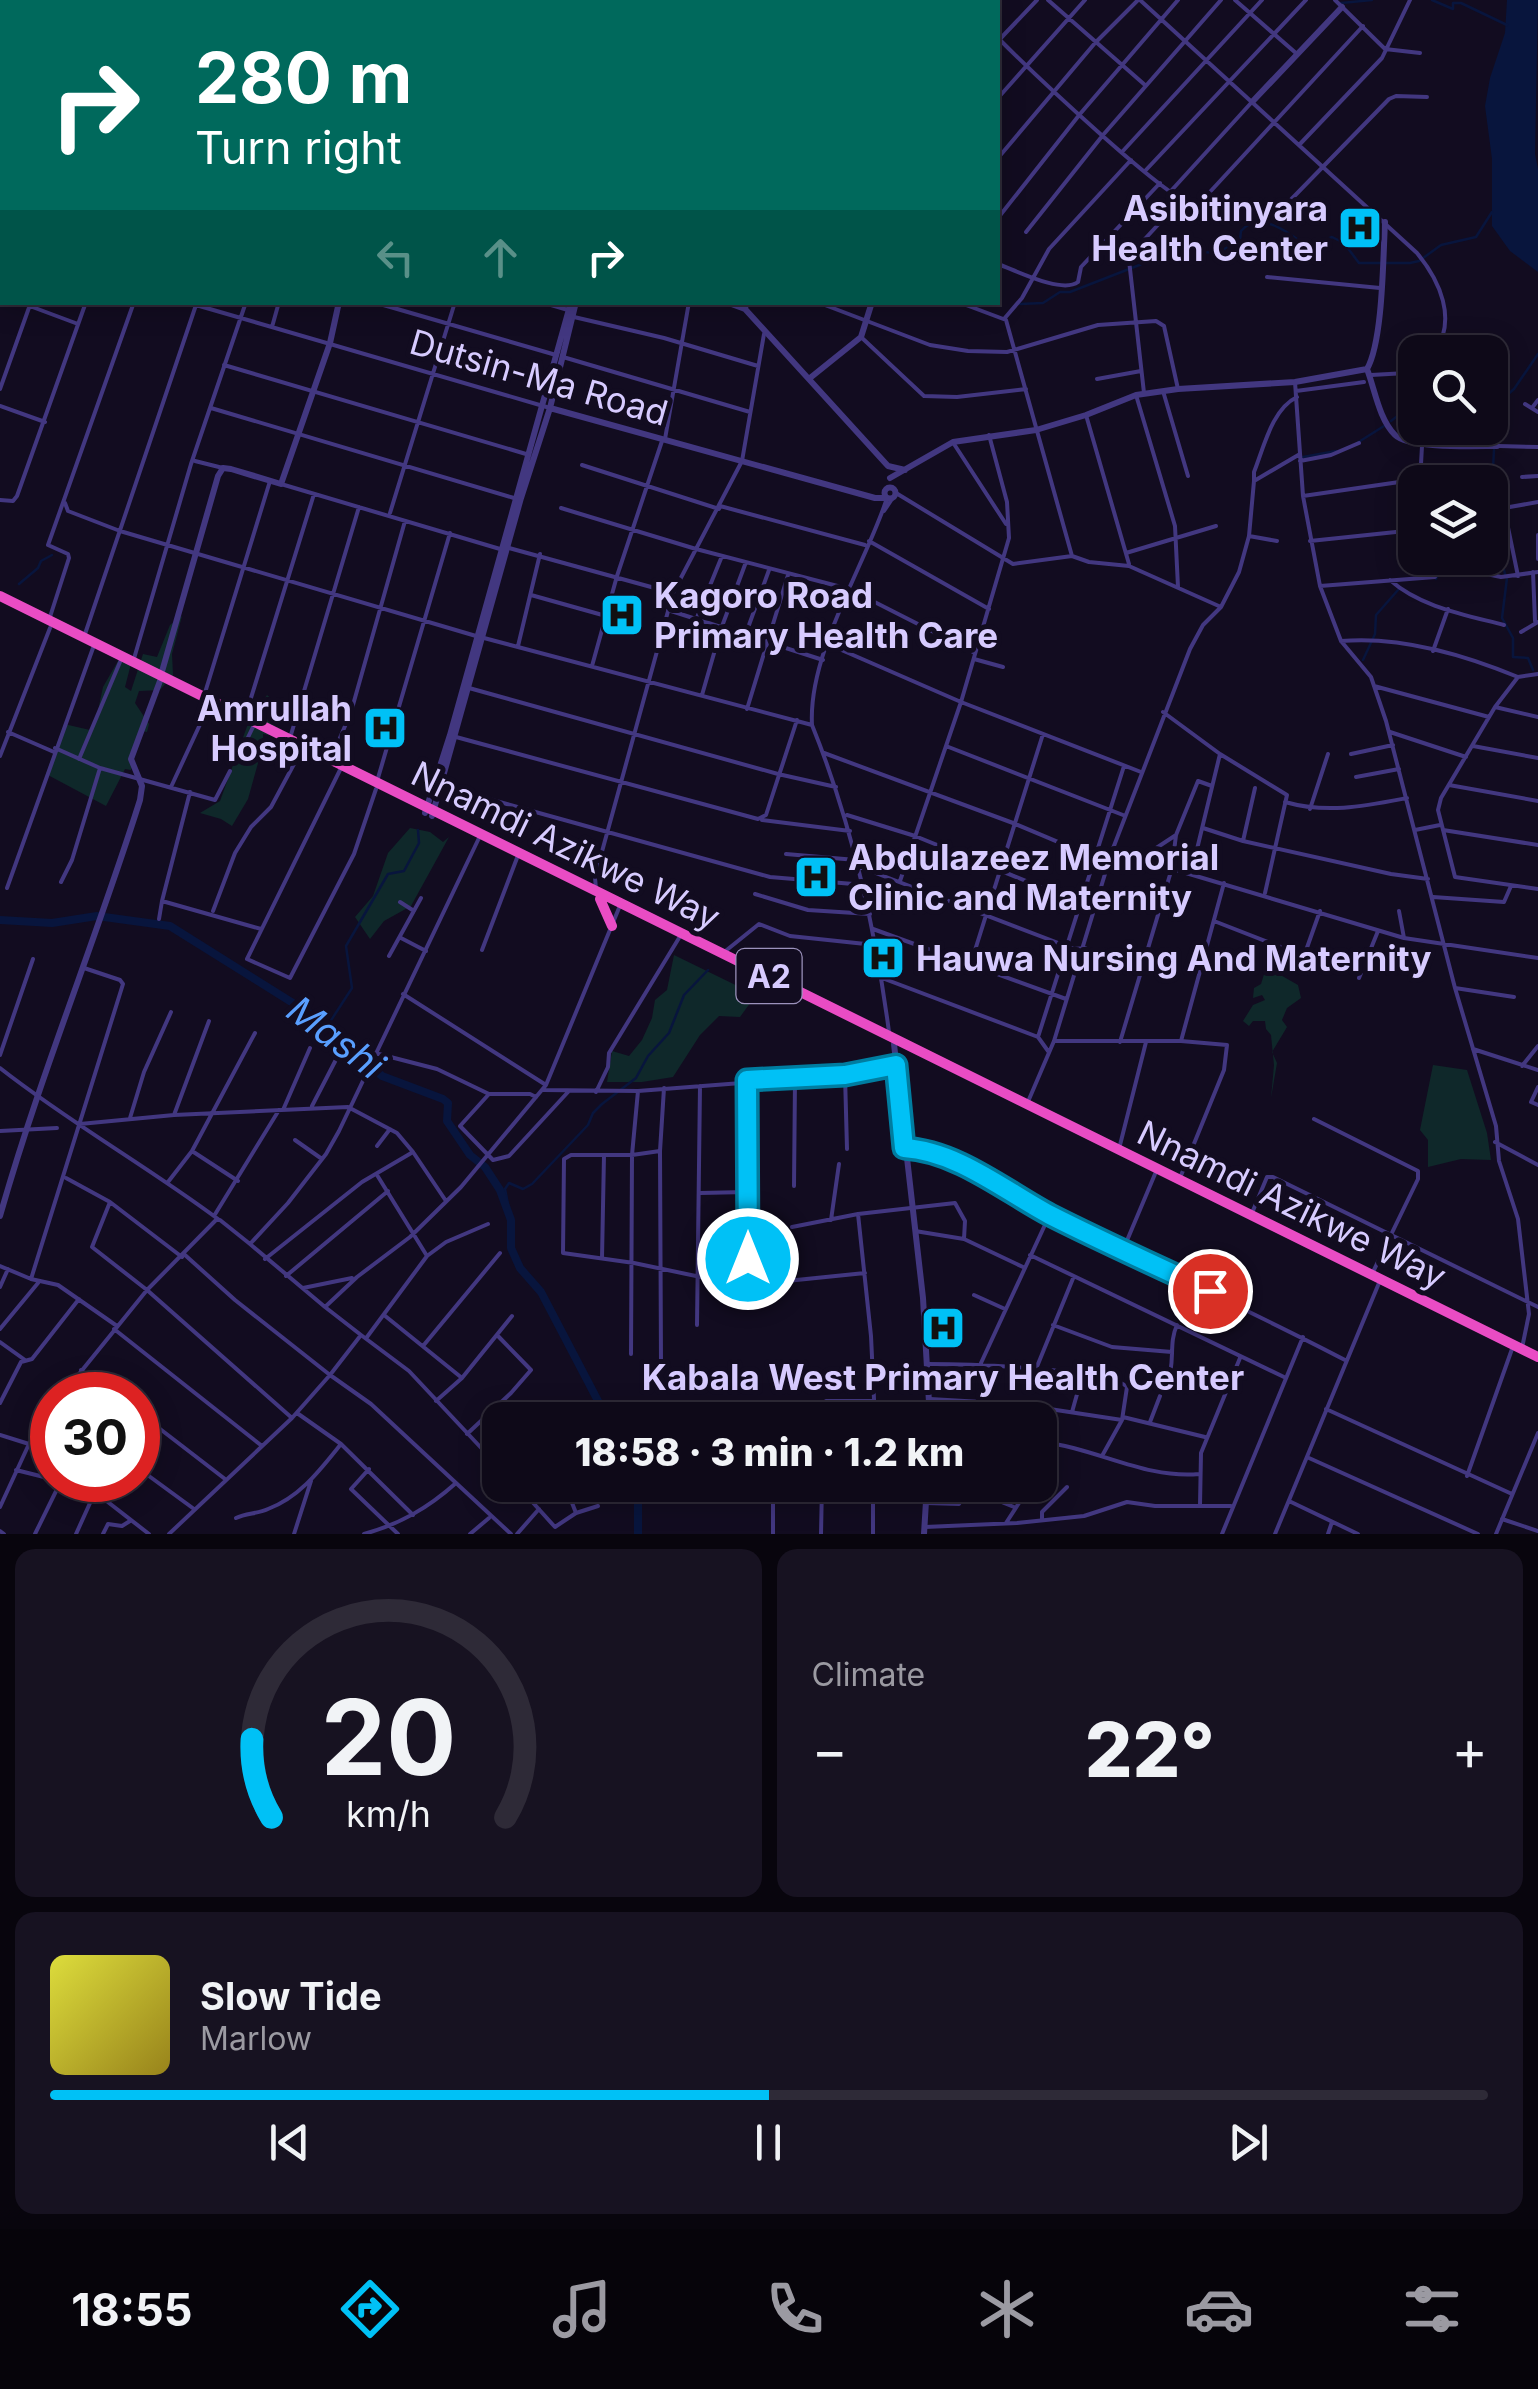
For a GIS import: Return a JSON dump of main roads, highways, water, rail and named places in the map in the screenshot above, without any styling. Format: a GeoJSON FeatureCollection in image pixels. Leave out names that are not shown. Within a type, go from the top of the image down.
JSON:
{"type":"FeatureCollection","features":[{"type":"Feature","properties":{"kind":"highway","name":"Nnamdi Azikwe Way"},"geometry":{"type":"LineString","coordinates":[[0,599],[301,751],[722,954],[1156,1174],[1538,1359]]}},
{"type":"Feature","properties":{"kind":"highway","name":"Nnamdi Azikwe Way"},"geometry":{"type":"LineString","coordinates":[[50,624],[84,637],[160,678]]}},
{"type":"Feature","properties":{"kind":"highway","name":"Nnamdi Azikwe Way"},"geometry":{"type":"LineString","coordinates":[[249,722],[331,759],[376,785]]}},
{"type":"Feature","properties":{"kind":"highway","name":"Nnamdi Azikwe Way"},"geometry":{"type":"LineString","coordinates":[[429,811],[679,938],[1119,1148],[1375,1279]]}},
{"type":"Feature","properties":{"kind":"highway"},"geometry":{"type":"LineString","coordinates":[[598,894],[612,926]]}},
{"type":"Feature","properties":{"kind":"water"},"geometry":{"type":"Polygon","coordinates":[[[1507,0],[1538,0],[1538,272],[1510,251],[1492,226],[1492,159],[1485,106],[1505,33],[1507,0]]]}},
{"type":"Feature","properties":{"kind":"waterway"},"geometry":{"type":"LineString","coordinates":[[1341,3],[1372,0]]}},
{"type":"Feature","properties":{"kind":"waterway"},"geometry":{"type":"LineString","coordinates":[[1432,0],[1453,9],[1453,3],[1461,3],[1507,25]]}},
{"type":"Feature","properties":{"kind":"waterway"},"geometry":{"type":"LineString","coordinates":[[1020,304],[1043,303],[1060,292],[1070,292],[1142,264],[1187,253],[1219,252],[1240,240],[1241,231],[1257,222],[1275,226],[1309,248],[1332,237],[1344,243],[1359,263],[1410,263],[1441,245],[1476,237],[1492,212]]}},
{"type":"Feature","properties":{"kind":"waterway"},"geometry":{"type":"LineString","coordinates":[[1508,394],[1538,354]]}},
{"type":"Feature","properties":{"kind":"waterway"},"geometry":{"type":"LineString","coordinates":[[1391,421],[1398,415]]}},
{"type":"Feature","properties":{"kind":"waterway"},"geometry":{"type":"LineString","coordinates":[[1357,443],[1384,426]]}},
{"type":"Feature","properties":{"kind":"waterway"},"geometry":{"type":"LineString","coordinates":[[1493,465],[1494,450]]}},
{"type":"Feature","properties":{"kind":"waterway"},"geometry":{"type":"LineString","coordinates":[[1303,457],[1336,451]]}},
{"type":"Feature","properties":{"kind":"waterway"},"geometry":{"type":"LineString","coordinates":[[19,584],[52,555]]}},
{"type":"Feature","properties":{"kind":"waterway"},"geometry":{"type":"LineString","coordinates":[[1436,579],[1438,575]]}},
{"type":"Feature","properties":{"kind":"waterway"},"geometry":{"type":"LineString","coordinates":[[1507,578],[1502,618],[1513,638],[1513,657],[1528,658],[1533,670]]}},
{"type":"Feature","properties":{"kind":"waterway"},"geometry":{"type":"LineString","coordinates":[[1363,660],[1375,634],[1376,615],[1398,590]]}},
{"type":"Feature","properties":{"kind":"waterway"},"geometry":{"type":"LineString","coordinates":[[328,1025],[352,988],[346,946],[388,874],[404,871],[419,843],[418,830]]}},
{"type":"Feature","properties":{"kind":"waterway","name":"Mashi"},"geometry":{"type":"LineString","coordinates":[[0,920],[52,923],[97,916],[170,926],[328,1025],[382,1076],[448,1103],[447,1121],[500,1190],[511,1220],[511,1248],[520,1268],[541,1292],[599,1402]]}},
{"type":"Feature","properties":{"kind":"waterway"},"geometry":{"type":"LineString","coordinates":[[511,1220],[505,1189],[509,1183],[523,1189],[532,1184],[588,1125],[593,1113],[636,1078],[648,1056],[669,1033],[684,995],[708,970]]}},
{"type":"Feature","properties":{"kind":"waterway","name":"Mashi"},"geometry":{"type":"LineString","coordinates":[[638,1502],[638,1534]]}},
{"type":"Feature","properties":{"kind":"place","name":"Asibitinyara Health Center"},"geometry":{"type":"Point","coordinates":[1360,228]}},
{"type":"Feature","properties":{"kind":"place","name":"Kagoro Road Primary Health Care"},"geometry":{"type":"Point","coordinates":[622,615]}},
{"type":"Feature","properties":{"kind":"place","name":"Amrullah Hospital"},"geometry":{"type":"Point","coordinates":[385,728]}},
{"type":"Feature","properties":{"kind":"place","name":"Abdulazeez Memorial Clinic and Maternity"},"geometry":{"type":"Point","coordinates":[816,877]}},
{"type":"Feature","properties":{"kind":"place","name":"Hauwa Nursing And Maternity"},"geometry":{"type":"Point","coordinates":[883,958]}},
{"type":"Feature","properties":{"kind":"place","name":"Kabala West Primary Health Center"},"geometry":{"type":"Point","coordinates":[943,1328]}}]}
